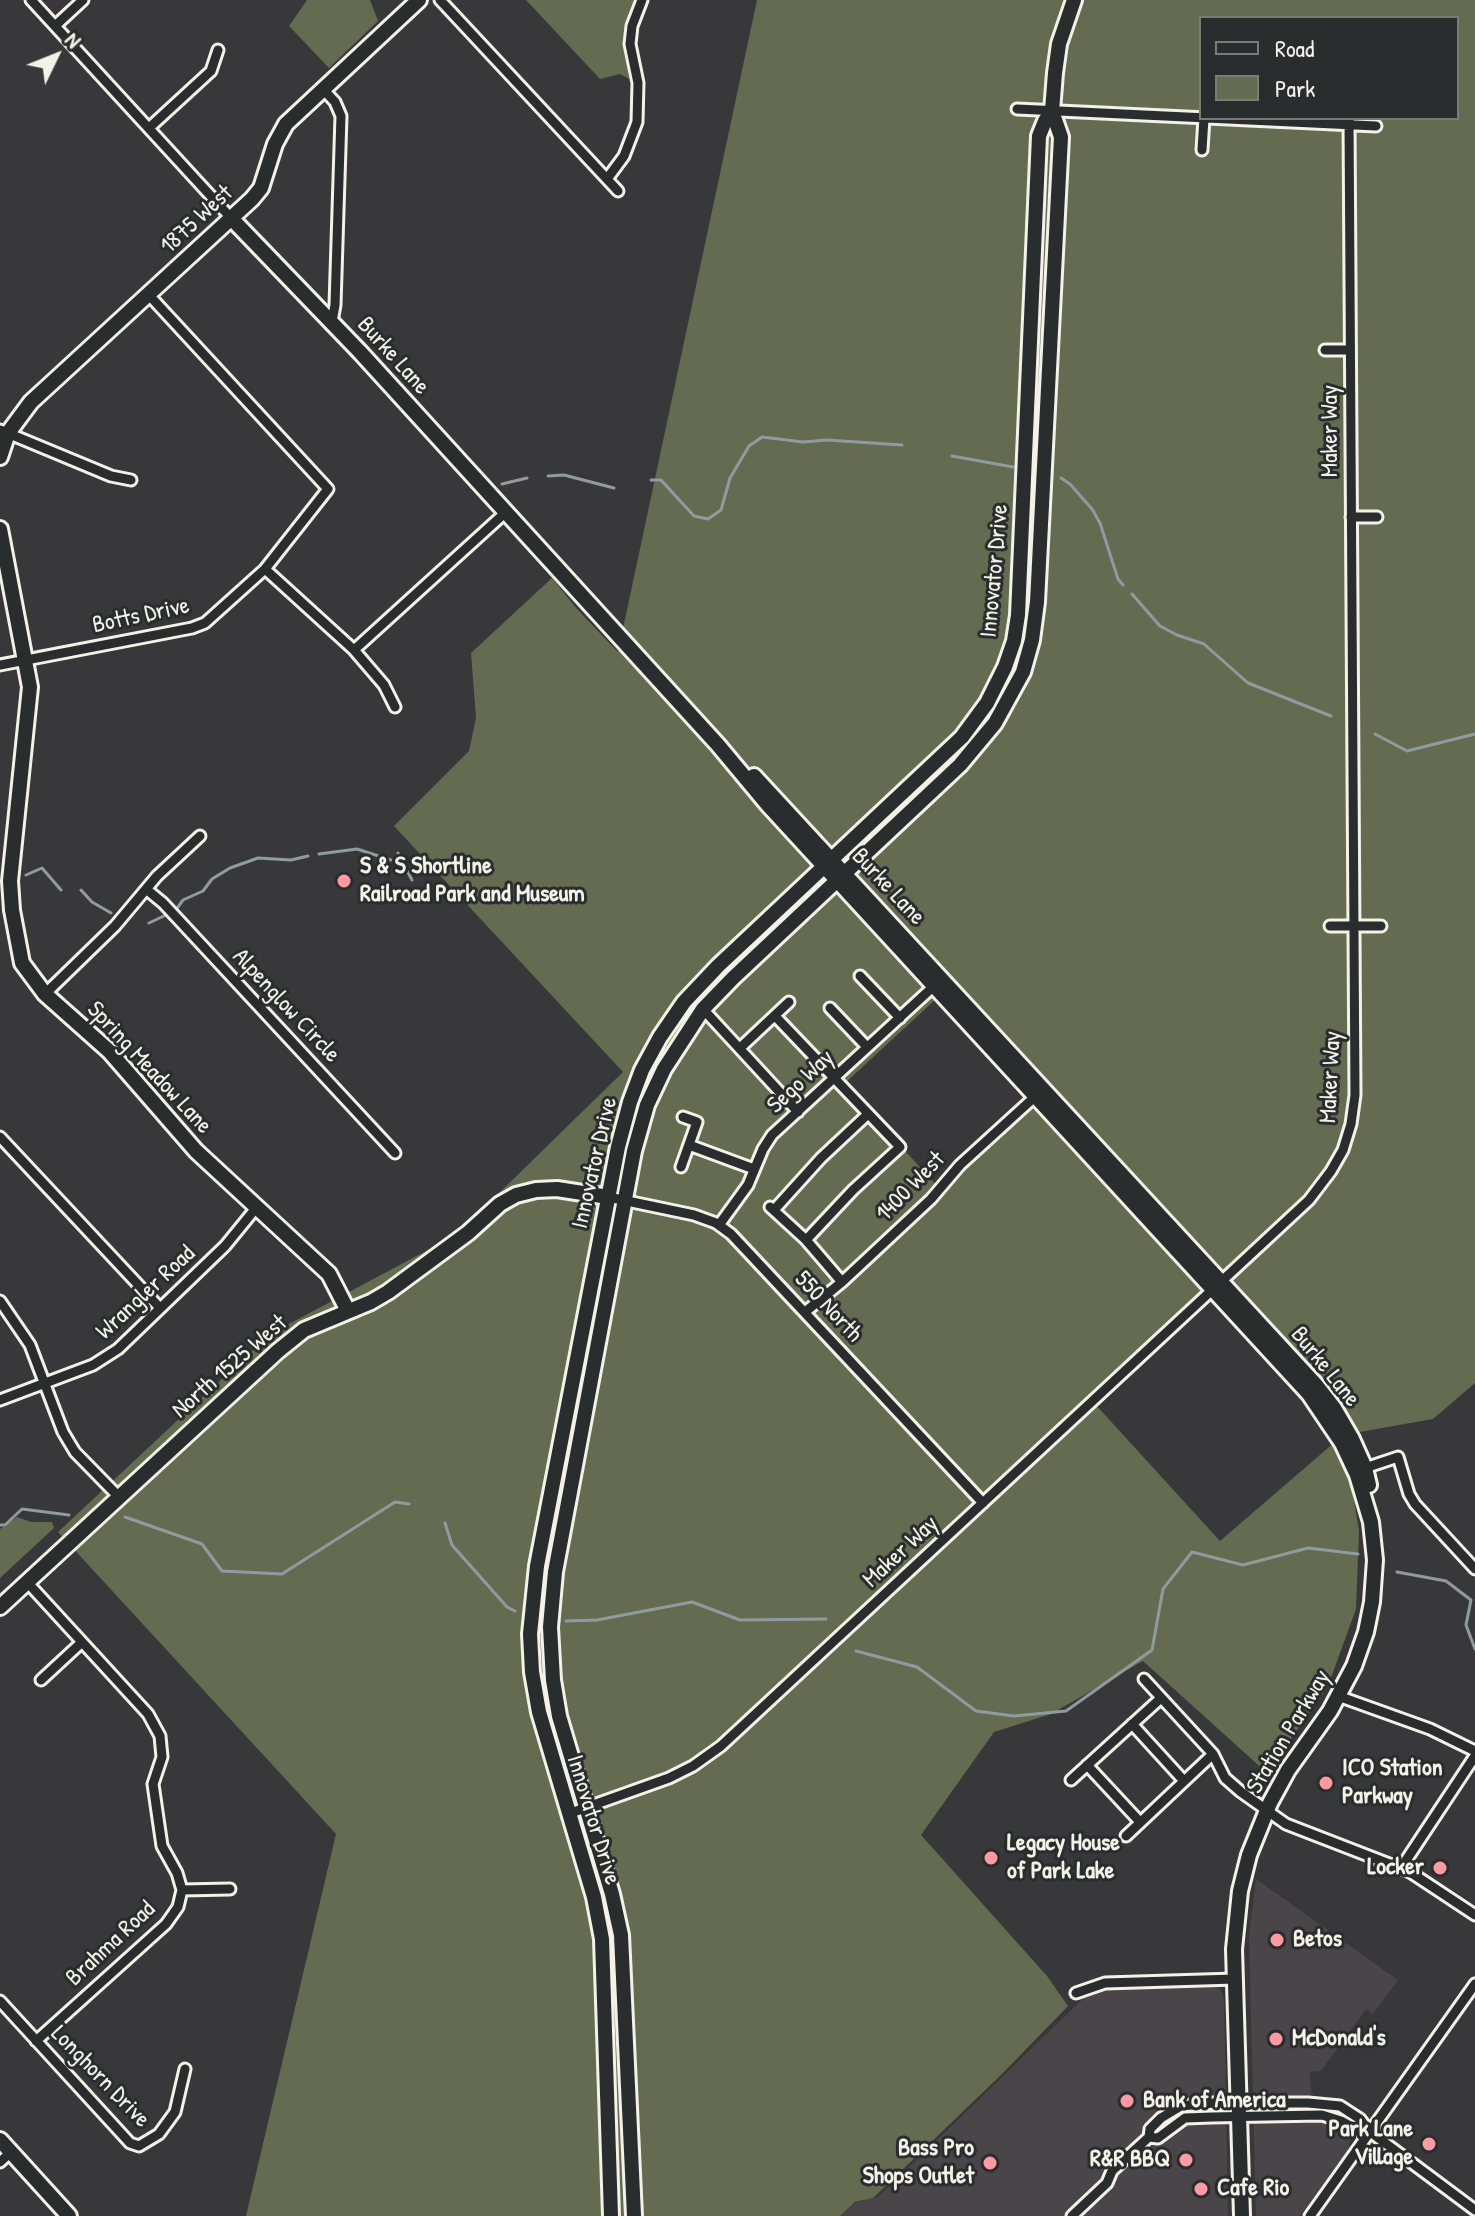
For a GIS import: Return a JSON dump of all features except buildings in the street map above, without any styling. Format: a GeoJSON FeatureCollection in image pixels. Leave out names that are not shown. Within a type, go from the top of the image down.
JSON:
{"type":"FeatureCollection","features":[{"type":"Feature","properties":{"kind":"street","name":"Burke Lane"},"geometry":{"type":"LineString","coordinates":[[31,0],[231,218],[332,322],[718,745],[756,791],[828,863],[1216,1285],[1334,1428],[1360,1470],[1368,1510]]}},
{"type":"Feature","properties":{"kind":"street"},"geometry":{"type":"LineString","coordinates":[[55,26],[83,0]]}},
{"type":"Feature","properties":{"kind":"street","name":"1875 West"},"geometry":{"type":"LineString","coordinates":[[4,432],[31,402],[261,188],[280,133],[299,111],[419,0]]}},
{"type":"Feature","properties":{"kind":"street"},"geometry":{"type":"LineString","coordinates":[[440,0],[618,191]]}},
{"type":"Feature","properties":{"kind":"street"},"geometry":{"type":"LineString","coordinates":[[607,179],[624,156],[637,122],[638,83],[630,44],[632,26],[642,0]]}},
{"type":"Feature","properties":{"kind":"street","name":"Innovator Drive"},"geometry":{"type":"LineString","coordinates":[[611,2216],[602,1939],[594,1897],[539,1712],[531,1662],[531,1618],[536,1575],[608,1197],[630,1102],[649,1055],[666,1028],[706,978],[935,764],[971,726],[994,692],[1014,641],[1018,615],[1039,136],[1052,111],[1059,44],[1074,0]]}},
{"type":"Feature","properties":{"kind":"street"},"geometry":{"type":"LineString","coordinates":[[149,128],[211,71],[218,50]]}},
{"type":"Feature","properties":{"kind":"street"},"geometry":{"type":"LineString","coordinates":[[323,89],[335,102],[341,116],[332,322]]}},
{"type":"Feature","properties":{"kind":"street"},"geometry":{"type":"LineString","coordinates":[[1017,109],[1199,118]]}},
{"type":"Feature","properties":{"kind":"street","name":"Innovator Drive"},"geometry":{"type":"LineString","coordinates":[[634,2216],[621,1935],[555,1698],[550,1653],[550,1609],[637,1136],[655,1087],[673,1051],[703,1009],[972,753],[1006,705],[1028,656],[1036,615],[1061,137],[1052,111]]}},
{"type":"Feature","properties":{"kind":"street"},"geometry":{"type":"LineString","coordinates":[[1202,150],[1204,120]]}},
{"type":"Feature","properties":{"kind":"street"},"geometry":{"type":"LineString","coordinates":[[1276,120],[1376,126]]}},
{"type":"Feature","properties":{"kind":"street","name":"Maker Way"},"geometry":{"type":"LineString","coordinates":[[568,1814],[669,1778],[721,1746],[1317,1191],[1338,1161],[1347,1138],[1355,1095],[1349,122]]}},
{"type":"Feature","properties":{"kind":"street","name":"Botts Drive"},"geometry":{"type":"LineString","coordinates":[[0,665],[192,628],[215,616],[265,569],[328,489],[148,294]]}},
{"type":"Feature","properties":{"kind":"street"},"geometry":{"type":"LineString","coordinates":[[1325,350],[1350,350]]}},
{"type":"Feature","properties":{"kind":"street"},"geometry":{"type":"LineString","coordinates":[[0,457],[4,432],[111,476],[131,480]]}},
{"type":"Feature","properties":{"kind":"street"},"geometry":{"type":"LineString","coordinates":[[354,650],[506,512]]}},
{"type":"Feature","properties":{"kind":"street"},"geometry":{"type":"LineString","coordinates":[[1351,517],[1377,517]]}},
{"type":"Feature","properties":{"kind":"street","name":"Spring Meadow Lane"},"geometry":{"type":"LineString","coordinates":[[0,529],[30,687],[10,881],[22,963],[45,994],[109,1051],[196,1151],[329,1274],[348,1311]]}},
{"type":"Feature","properties":{"kind":"street"},"geometry":{"type":"LineString","coordinates":[[265,569],[354,650],[384,685],[395,707]]}},
{"type":"Feature","properties":{"kind":"street"},"geometry":{"type":"LineString","coordinates":[[45,994],[200,836]]}},
{"type":"Feature","properties":{"kind":"street","name":"Burke Lane"},"geometry":{"type":"LineString","coordinates":[[841,877],[934,986],[1039,1092]]}},
{"type":"Feature","properties":{"kind":"street","name":"Alpenglow Circle"},"geometry":{"type":"LineString","coordinates":[[146,889],[163,903],[395,1153]]}},
{"type":"Feature","properties":{"kind":"street"},"geometry":{"type":"LineString","coordinates":[[1330,926],[1381,926]]}},
{"type":"Feature","properties":{"kind":"street"},"geometry":{"type":"LineString","coordinates":[[860,976],[900,1018]]}},
{"type":"Feature","properties":{"kind":"street","name":"Sego Way"},"geometry":{"type":"LineString","coordinates":[[719,1225],[748,1185],[772,1135],[934,986]]}},
{"type":"Feature","properties":{"kind":"street"},"geometry":{"type":"LineString","coordinates":[[740,1048],[789,1002]]}},
{"type":"Feature","properties":{"kind":"street"},"geometry":{"type":"LineString","coordinates":[[830,1008],[867,1047]]}},
{"type":"Feature","properties":{"kind":"street"},"geometry":{"type":"LineString","coordinates":[[703,1009],[798,1112]]}},
{"type":"Feature","properties":{"kind":"street"},"geometry":{"type":"LineString","coordinates":[[775,1016],[900,1147],[853,1190],[806,1240]]}},
{"type":"Feature","properties":{"kind":"street","name":"1400 West"},"geometry":{"type":"LineString","coordinates":[[805,1312],[842,1282],[937,1193],[968,1157],[1039,1092]]}},
{"type":"Feature","properties":{"kind":"street"},"geometry":{"type":"LineString","coordinates":[[842,1282],[806,1240],[772,1208],[868,1114]]}},
{"type":"Feature","properties":{"kind":"street"},"geometry":{"type":"LineString","coordinates":[[681,1167],[697,1122],[683,1117]]}},
{"type":"Feature","properties":{"kind":"street"},"geometry":{"type":"LineString","coordinates":[[0,1137],[160,1308]]}},
{"type":"Feature","properties":{"kind":"street"},"geometry":{"type":"LineString","coordinates":[[689,1145],[754,1169]]}},
{"type":"Feature","properties":{"kind":"street","name":"North 1525 West"},"geometry":{"type":"LineString","coordinates":[[0,1607],[286,1343],[315,1324],[388,1292],[468,1233],[500,1204],[516,1195],[557,1189],[608,1197]]}},
{"type":"Feature","properties":{"kind":"street","name":"550 North"},"geometry":{"type":"LineString","coordinates":[[608,1197],[694,1215],[719,1225],[738,1240],[983,1503]]}},
{"type":"Feature","properties":{"kind":"street","name":"Wrangler Road"},"geometry":{"type":"LineString","coordinates":[[0,1400],[105,1358],[118,1349],[225,1246],[256,1208]]}},
{"type":"Feature","properties":{"kind":"street"},"geometry":{"type":"LineString","coordinates":[[0,1301],[30,1345],[63,1432],[75,1452],[119,1497]]}},
{"type":"Feature","properties":{"kind":"street"},"geometry":{"type":"LineString","coordinates":[[1360,1470],[1398,1457],[1415,1504],[1475,1569]]}},
{"type":"Feature","properties":{"kind":"street","name":"Station Parkway"},"geometry":{"type":"LineString","coordinates":[[1242,2216],[1235,1979],[1235,1929],[1240,1891],[1249,1855],[1267,1810],[1288,1770],[1338,1696],[1360,1649],[1372,1602],[1374,1547],[1368,1510]]}},
{"type":"Feature","properties":{"kind":"street","name":"Brahma Road"},"geometry":{"type":"LineString","coordinates":[[27,1582],[148,1714],[160,1736],[162,1757],[153,1784],[162,1846],[177,1873],[182,1890],[178,1907],[166,1924],[36,2041]]}},
{"type":"Feature","properties":{"kind":"street"},"geometry":{"type":"LineString","coordinates":[[41,1680],[81,1643]]}},
{"type":"Feature","properties":{"kind":"street"},"geometry":{"type":"LineString","coordinates":[[1144,1679],[1213,1754],[1229,1783],[1286,1824],[1401,1868],[1475,1915]]}},
{"type":"Feature","properties":{"kind":"street"},"geometry":{"type":"LineString","coordinates":[[1338,1696],[1430,1729],[1475,1753],[1401,1868]]}},
{"type":"Feature","properties":{"kind":"street"},"geometry":{"type":"LineString","coordinates":[[1071,1780],[1161,1698]]}},
{"type":"Feature","properties":{"kind":"street"},"geometry":{"type":"LineString","coordinates":[[1132,1724],[1184,1781]]}},
{"type":"Feature","properties":{"kind":"street"},"geometry":{"type":"LineString","coordinates":[[1126,1836],[1213,1754]]}},
{"type":"Feature","properties":{"kind":"street"},"geometry":{"type":"LineString","coordinates":[[1087,1765],[1140,1822]]}},
{"type":"Feature","properties":{"kind":"street"},"geometry":{"type":"LineString","coordinates":[[182,1890],[230,1889]]}},
{"type":"Feature","properties":{"kind":"street"},"geometry":{"type":"LineString","coordinates":[[1076,1993],[1114,1982],[1235,1979]]}},
{"type":"Feature","properties":{"kind":"street"},"geometry":{"type":"LineString","coordinates":[[1310,2216],[1475,1984]]}},
{"type":"Feature","properties":{"kind":"street","name":"Longhorn Drive"},"geometry":{"type":"LineString","coordinates":[[0,2001],[130,2143],[139,2146],[159,2134],[175,2112],[185,2069]]}},
{"type":"Feature","properties":{"kind":"street"},"geometry":{"type":"LineString","coordinates":[[1072,2216],[1107,2183],[1112,2171],[1149,2137],[1158,2138],[1185,2118],[1239,2111],[1322,2115],[1359,2131],[1369,2131],[1475,2210]]}},
{"type":"Feature","properties":{"kind":"street"},"geometry":{"type":"LineString","coordinates":[[0,2140],[6,2157],[69,2216]]}},
{"type":"Feature","properties":{"kind":"shaded area"},"geometry":{"type":"Polygon","coordinates":[[[1256,1879],[1398,1980],[1373,2014],[1366,2009],[1321,2071],[1310,2072],[1313,2120],[1340,2127],[1348,2133],[1350,2141],[1348,2150],[1300,2216],[1256,2216],[1249,1935],[1256,1879]]]}},
{"type":"Feature","properties":{"kind":"shaded area"},"geometry":{"type":"Polygon","coordinates":[[[1212,1986],[1220,1989],[1224,1998],[1228,2216],[841,2216],[855,2203],[878,2197],[1086,1996],[1101,1990],[1212,1986]]]}},
{"type":"Feature","properties":{"kind":"green space"},"geometry":{"type":"Polygon","coordinates":[[[307,0],[370,0],[378,21],[329,68],[289,26],[307,0]]]}},
{"type":"Feature","properties":{"kind":"green space"},"geometry":{"type":"Polygon","coordinates":[[[526,0],[635,0],[626,23],[624,41],[629,79],[620,74],[600,79],[526,0]]]}},
{"type":"Feature","properties":{"kind":"green space"},"geometry":{"type":"Polygon","coordinates":[[[757,0],[1475,0],[1475,1383],[1433,1419],[1343,1435],[1359,1531],[1356,1609],[1328,1686],[1267,1773],[1143,1661],[1051,1714],[994,1732],[921,1835],[1047,1976],[1068,2006],[873,2198],[855,2202],[840,2216],[246,2216],[336,1834],[58,1532],[270,1334],[456,1235],[623,1072],[394,826],[469,751],[476,718],[471,653],[552,578],[618,652],[757,0]],[[936,999],[844,1084],[939,1188],[1031,1101],[936,999]],[[1208,1294],[1095,1404],[1220,1541],[1343,1435],[1208,1294]]]}},
{"type":"Feature","properties":{"kind":"green space"},"geometry":{"type":"Polygon","coordinates":[[[17,1517],[31,1522],[52,1522],[54,1528],[0,1578],[0,1529],[17,1517]]]}},
{"type":"Feature","properties":{"kind":"waterway"},"geometry":{"type":"LineString","coordinates":[[651,480],[661,480],[694,516],[708,519],[721,510],[730,478],[749,446],[762,437],[803,442],[827,440],[902,445]]}},
{"type":"Feature","properties":{"kind":"waterway"},"geometry":{"type":"LineString","coordinates":[[952,456],[1013,467]]}},
{"type":"Feature","properties":{"kind":"waterway"},"geometry":{"type":"LineString","coordinates":[[548,476],[564,475],[614,488]]}},
{"type":"Feature","properties":{"kind":"waterway"},"geometry":{"type":"LineString","coordinates":[[502,484],[527,478]]}},
{"type":"Feature","properties":{"kind":"waterway"},"geometry":{"type":"LineString","coordinates":[[1061,478],[1092,509],[1123,585]]}},
{"type":"Feature","properties":{"kind":"waterway"},"geometry":{"type":"LineString","coordinates":[[1132,594],[1160,626],[1204,644],[1248,683],[1331,716]]}},
{"type":"Feature","properties":{"kind":"waterway"},"geometry":{"type":"LineString","coordinates":[[1375,734],[1407,751],[1475,734]]}},
{"type":"Feature","properties":{"kind":"waterway"},"geometry":{"type":"LineString","coordinates":[[319,854],[357,849],[391,860]]}},
{"type":"Feature","properties":{"kind":"waterway"},"geometry":{"type":"LineString","coordinates":[[398,853],[412,880]]}},
{"type":"Feature","properties":{"kind":"waterway"},"geometry":{"type":"LineString","coordinates":[[175,911],[183,900],[203,891],[212,879],[230,868],[258,858],[291,860],[308,856]]}},
{"type":"Feature","properties":{"kind":"waterway"},"geometry":{"type":"LineString","coordinates":[[26,875],[42,868],[61,890]]}},
{"type":"Feature","properties":{"kind":"waterway"},"geometry":{"type":"LineString","coordinates":[[81,890],[92,902],[111,913]]}},
{"type":"Feature","properties":{"kind":"waterway"},"geometry":{"type":"LineString","coordinates":[[149,923],[168,914]]}},
{"type":"Feature","properties":{"kind":"waterway"},"geometry":{"type":"LineString","coordinates":[[125,1517],[202,1544],[222,1571],[282,1574],[395,1502],[409,1504]]}},
{"type":"Feature","properties":{"kind":"waterway"},"geometry":{"type":"LineString","coordinates":[[0,1525],[5,1525],[22,1509],[69,1515]]}},
{"type":"Feature","properties":{"kind":"waterway"},"geometry":{"type":"LineString","coordinates":[[445,1523],[452,1545],[507,1607],[515,1611]]}},
{"type":"Feature","properties":{"kind":"waterway"},"geometry":{"type":"LineString","coordinates":[[856,1651],[917,1667],[976,1711],[1014,1716],[1066,1711],[1152,1650],[1163,1589],[1192,1552],[1243,1565],[1308,1548],[1358,1554]]}},
{"type":"Feature","properties":{"kind":"waterway"},"geometry":{"type":"LineString","coordinates":[[1397,1572],[1446,1581],[1471,1600],[1466,1625],[1475,1649]]}},
{"type":"Feature","properties":{"kind":"waterway"},"geometry":{"type":"LineString","coordinates":[[566,1621],[597,1620],[692,1602],[740,1620],[826,1619]]}},
{"type":"Feature","properties":{"kind":"place","name":"S & S Shortline Railroad Park and Museum"},"geometry":{"type":"Point","coordinates":[344,881]}},
{"type":"Feature","properties":{"kind":"place","name":"ICO Station Parkway"},"geometry":{"type":"Point","coordinates":[1326,1783]}},
{"type":"Feature","properties":{"kind":"place","name":"Legacy House of Park Lake"},"geometry":{"type":"Point","coordinates":[991,1858]}},
{"type":"Feature","properties":{"kind":"place","name":"Locker"},"geometry":{"type":"Point","coordinates":[1440,1868]}},
{"type":"Feature","properties":{"kind":"place","name":"Betos"},"geometry":{"type":"Point","coordinates":[1277,1940]}},
{"type":"Feature","properties":{"kind":"place","name":"McDonald's"},"geometry":{"type":"Point","coordinates":[1276,2039]}},
{"type":"Feature","properties":{"kind":"place","name":"Bank of America"},"geometry":{"type":"Point","coordinates":[1127,2101]}},
{"type":"Feature","properties":{"kind":"place","name":"Park Lane Village"},"geometry":{"type":"Point","coordinates":[1429,2144]}},
{"type":"Feature","properties":{"kind":"place","name":"R&R BBQ"},"geometry":{"type":"Point","coordinates":[1186,2160]}},
{"type":"Feature","properties":{"kind":"place","name":"Bass Pro Shops Outlet"},"geometry":{"type":"Point","coordinates":[990,2163]}},
{"type":"Feature","properties":{"kind":"place","name":"Cafe Rio"},"geometry":{"type":"Point","coordinates":[1201,2189]}}]}
